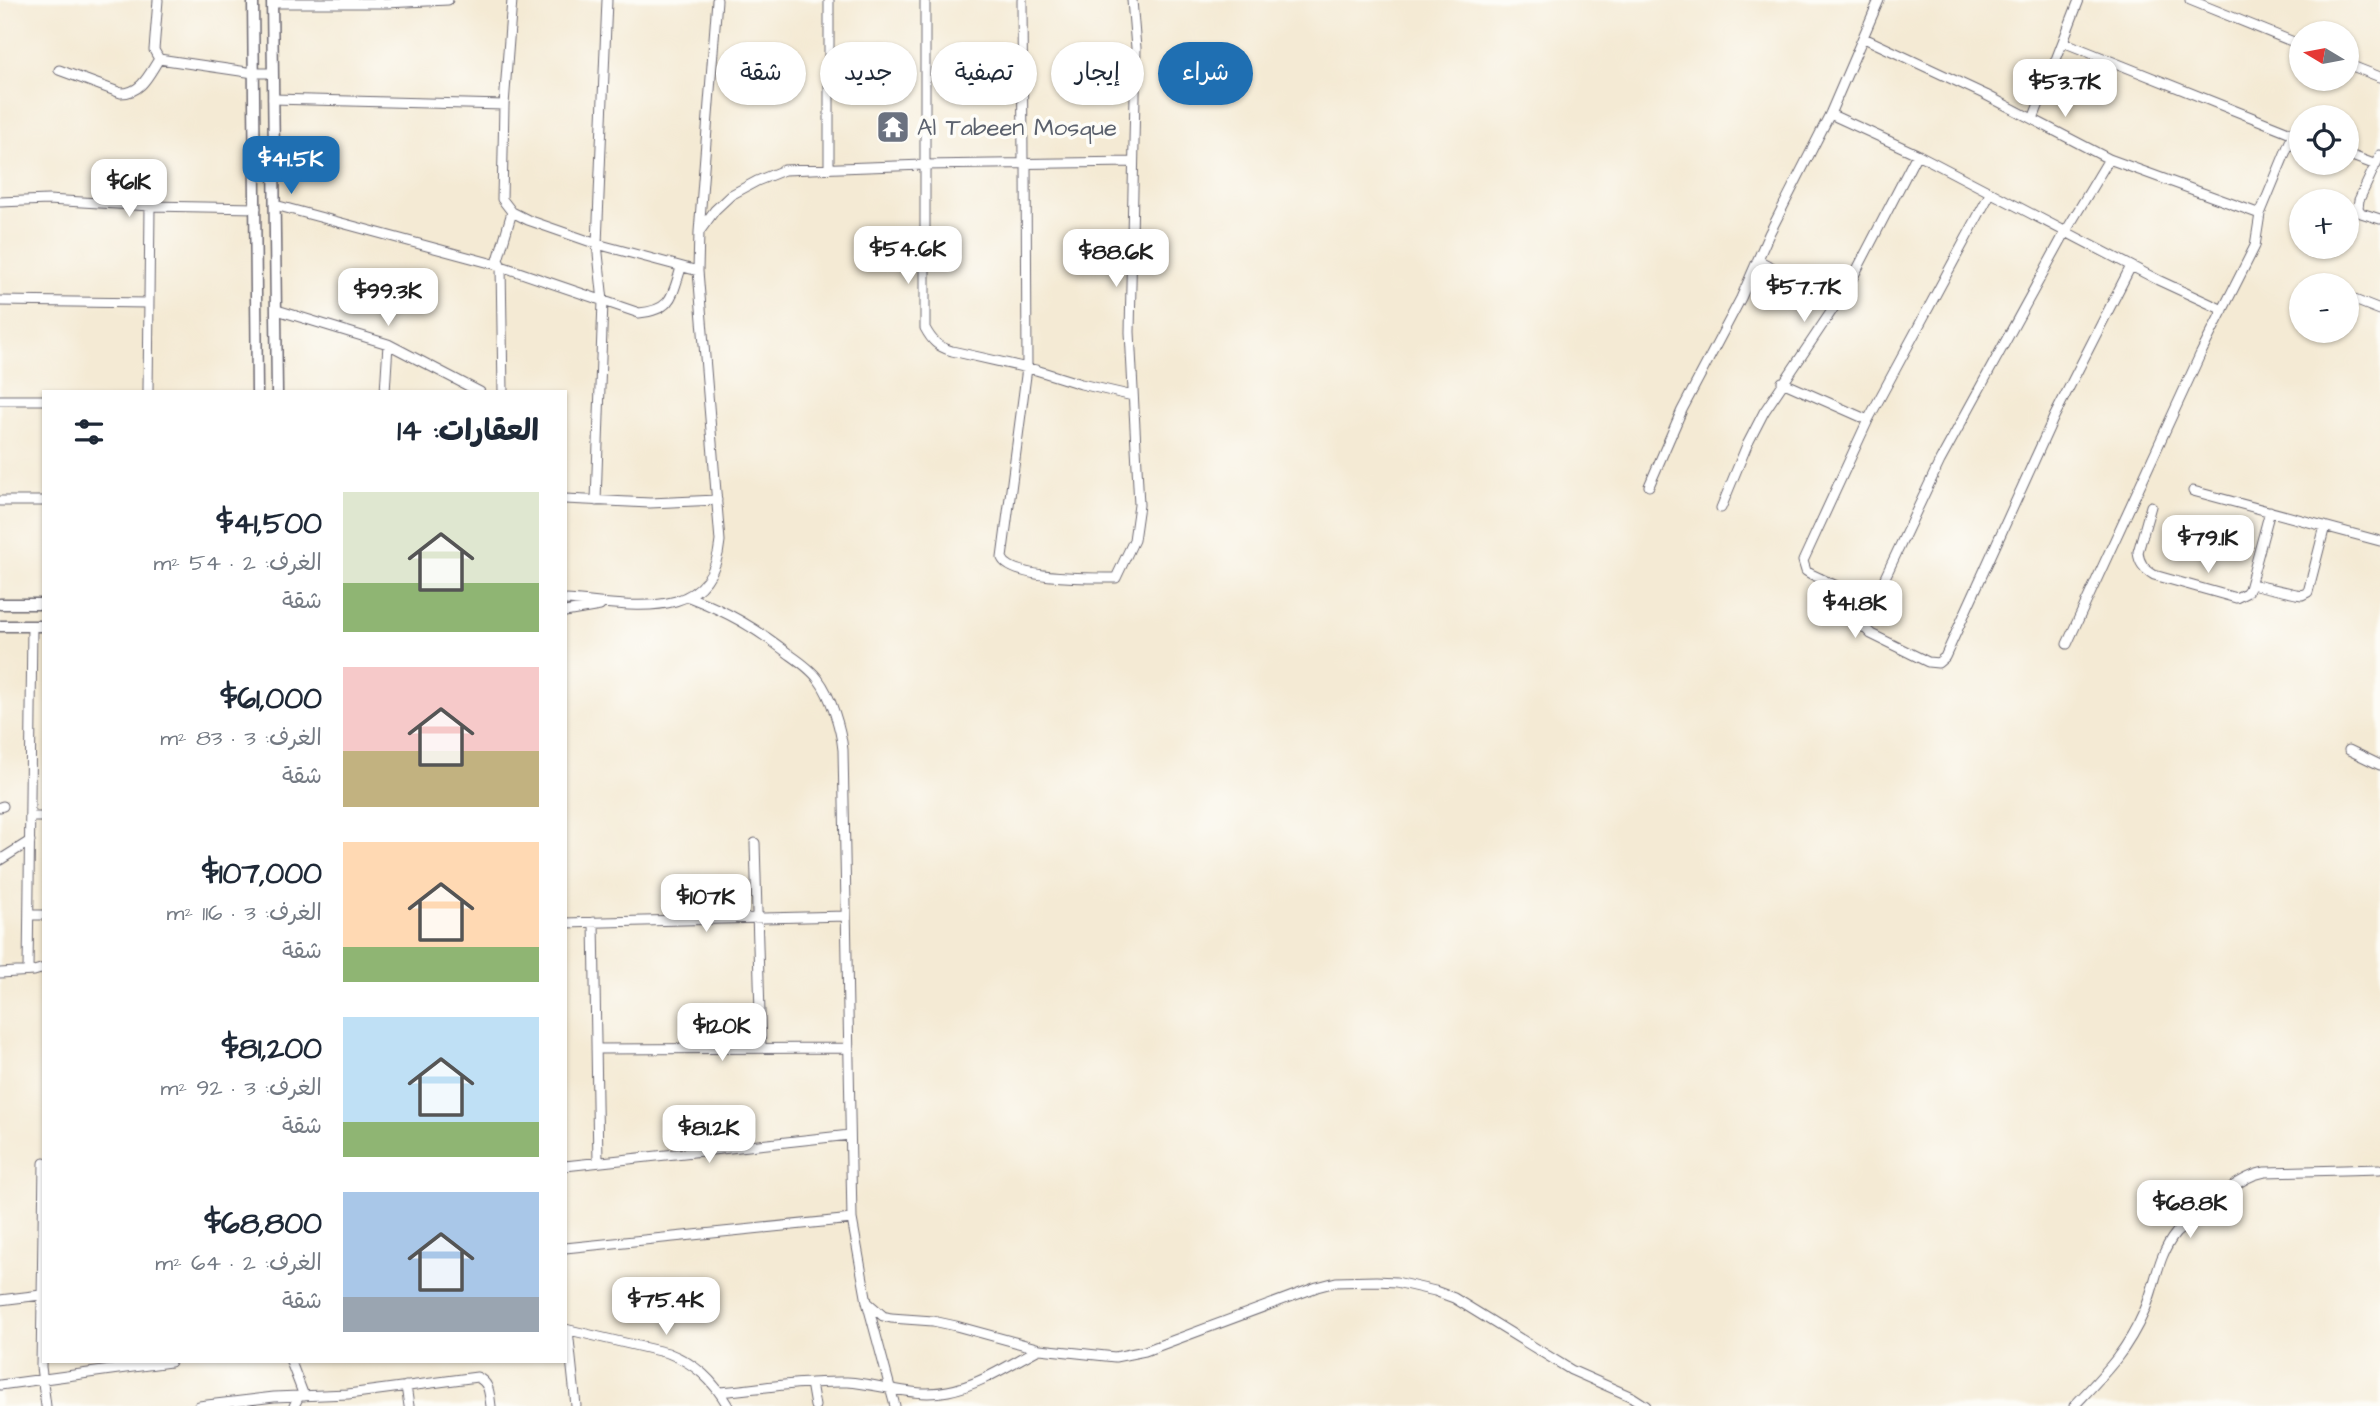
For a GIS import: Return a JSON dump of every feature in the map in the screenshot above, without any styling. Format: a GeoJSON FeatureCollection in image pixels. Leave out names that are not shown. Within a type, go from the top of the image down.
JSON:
{"type":"FeatureCollection","features":[{"type":"Feature","properties":{"kind":"street"},"geometry":{"type":"LineString","coordinates":[[158,0],[154,50],[159,59]]}},
{"type":"Feature","properties":{"kind":"street"},"geometry":{"type":"LineString","coordinates":[[253,0],[257,390]]}},
{"type":"Feature","properties":{"kind":"street"},"geometry":{"type":"LineString","coordinates":[[277,390],[272,2],[448,0]]}},
{"type":"Feature","properties":{"kind":"street"},"geometry":{"type":"LineString","coordinates":[[512,0],[504,105],[502,199],[512,212],[528,220],[597,244],[698,271]]}},
{"type":"Feature","properties":{"kind":"street"},"geometry":{"type":"LineString","coordinates":[[596,501],[603,301],[597,244],[607,0]]}},
{"type":"Feature","properties":{"kind":"street"},"geometry":{"type":"LineString","coordinates":[[567,600],[605,604],[662,604],[689,597],[710,578],[718,560],[718,500],[698,271],[717,0]]}},
{"type":"Feature","properties":{"kind":"street"},"geometry":{"type":"LineString","coordinates":[[828,168],[829,0]]}},
{"type":"Feature","properties":{"kind":"street"},"geometry":{"type":"LineString","coordinates":[[925,0],[925,328],[931,339],[940,347],[1133,396]]}},
{"type":"Feature","properties":{"kind":"street"},"geometry":{"type":"LineString","coordinates":[[1022,0],[1027,368],[1002,558],[1009,567],[1059,578],[1116,578],[1134,540],[1139,517],[1130,332],[1136,48],[1132,0]]}},
{"type":"Feature","properties":{"kind":"street"},"geometry":{"type":"LineString","coordinates":[[1649,486],[1682,410],[1741,298],[1830,114],[1879,0]]}},
{"type":"Feature","properties":{"kind":"street"},"geometry":{"type":"LineString","coordinates":[[2034,119],[2079,0]]}},
{"type":"Feature","properties":{"kind":"street"},"geometry":{"type":"LineString","coordinates":[[2190,0],[2289,40]]}},
{"type":"Feature","properties":{"kind":"street"},"geometry":{"type":"LineString","coordinates":[[1864,38],[2034,119],[2109,159],[2260,214]]}},
{"type":"Feature","properties":{"kind":"street"},"geometry":{"type":"LineString","coordinates":[[2063,43],[2289,132]]}},
{"type":"Feature","properties":{"kind":"street"},"geometry":{"type":"LineString","coordinates":[[59,70],[121,93],[131,93],[141,86],[159,59]]}},
{"type":"Feature","properties":{"kind":"street"},"geometry":{"type":"LineString","coordinates":[[159,59],[254,73],[272,73]]}},
{"type":"Feature","properties":{"kind":"street"},"geometry":{"type":"LineString","coordinates":[[2359,69],[2380,77]]}},
{"type":"Feature","properties":{"kind":"street"},"geometry":{"type":"LineString","coordinates":[[273,99],[504,105]]}},
{"type":"Feature","properties":{"kind":"street"},"geometry":{"type":"LineString","coordinates":[[1830,114],[1917,155],[2131,266],[2223,310]]}},
{"type":"Feature","properties":{"kind":"street"},"geometry":{"type":"LineString","coordinates":[[2067,644],[2200,355],[2255,246],[2260,214],[2289,152]]}},
{"type":"Feature","properties":{"kind":"street"},"geometry":{"type":"LineString","coordinates":[[1721,508],[1746,445],[1782,383],[1849,285],[1917,155]]}},
{"type":"Feature","properties":{"kind":"street"},"geometry":{"type":"LineString","coordinates":[[2359,156],[2378,160],[2359,200],[2358,208],[2361,213],[2380,219]]}},
{"type":"Feature","properties":{"kind":"street"},"geometry":{"type":"LineString","coordinates":[[2109,159],[2066,231],[1940,461],[1873,603],[1865,624],[1871,634],[1928,662],[1938,663],[1945,657],[2033,461],[2131,266]]}},
{"type":"Feature","properties":{"kind":"street"},"geometry":{"type":"LineString","coordinates":[[699,232],[715,210],[731,195],[784,170],[1133,162]]}},
{"type":"Feature","properties":{"kind":"street"},"geometry":{"type":"LineString","coordinates":[[1873,603],[1806,571],[1803,561],[1868,420],[1991,192]]}},
{"type":"Feature","properties":{"kind":"street"},"geometry":{"type":"LineString","coordinates":[[0,202],[48,200],[256,208]]}},
{"type":"Feature","properties":{"kind":"street"},"geometry":{"type":"LineString","coordinates":[[275,205],[501,266],[639,313],[656,311],[665,306],[673,293],[681,268]]}},
{"type":"Feature","properties":{"kind":"street"},"geometry":{"type":"LineString","coordinates":[[148,390],[150,206]]}},
{"type":"Feature","properties":{"kind":"street"},"geometry":{"type":"LineString","coordinates":[[503,390],[501,266],[498,260],[512,212]]}},
{"type":"Feature","properties":{"kind":"street"},"geometry":{"type":"LineString","coordinates":[[1758,260],[1838,302]]}},
{"type":"Feature","properties":{"kind":"street"},"geometry":{"type":"LineString","coordinates":[[0,301],[148,303]]}},
{"type":"Feature","properties":{"kind":"street"},"geometry":{"type":"LineString","coordinates":[[2359,302],[2380,310]]}},
{"type":"Feature","properties":{"kind":"street"},"geometry":{"type":"LineString","coordinates":[[277,310],[388,344],[476,390]]}},
{"type":"Feature","properties":{"kind":"street"},"geometry":{"type":"LineString","coordinates":[[385,390],[388,344]]}},
{"type":"Feature","properties":{"kind":"street"},"geometry":{"type":"LineString","coordinates":[[1782,383],[1868,420]]}},
{"type":"Feature","properties":{"kind":"street"},"geometry":{"type":"LineString","coordinates":[[0,400],[42,400]]}},
{"type":"Feature","properties":{"kind":"street"},"geometry":{"type":"LineString","coordinates":[[2193,491],[2380,541]]}},
{"type":"Feature","properties":{"kind":"street"},"geometry":{"type":"LineString","coordinates":[[567,499],[650,503],[718,500]]}},
{"type":"Feature","properties":{"kind":"street"},"geometry":{"type":"LineString","coordinates":[[0,501],[42,501]]}},
{"type":"Feature","properties":{"kind":"street"},"geometry":{"type":"LineString","coordinates":[[2151,506],[2138,552],[2138,559],[2146,570],[2154,575],[2231,597],[2241,597],[2251,584],[2270,511]]}},
{"type":"Feature","properties":{"kind":"street"},"geometry":{"type":"LineString","coordinates":[[2251,584],[2302,595],[2308,592],[2326,526]]}},
{"type":"Feature","properties":{"kind":"street"},"geometry":{"type":"LineString","coordinates":[[689,597],[752,626],[809,669],[824,687],[839,727],[843,750],[852,1219],[867,1302],[895,1406]]}},
{"type":"Feature","properties":{"kind":"street"},"geometry":{"type":"LineString","coordinates":[[0,604],[42,604]]}},
{"type":"Feature","properties":{"kind":"street"},"geometry":{"type":"LineString","coordinates":[[567,612],[605,604]]}},
{"type":"Feature","properties":{"kind":"street"},"geometry":{"type":"LineString","coordinates":[[0,626],[38,626],[30,817],[28,971]]}},
{"type":"Feature","properties":{"kind":"street"},"geometry":{"type":"LineString","coordinates":[[2349,750],[2380,765]]}},
{"type":"Feature","properties":{"kind":"street"},"geometry":{"type":"LineString","coordinates":[[30,817],[42,817]]}},
{"type":"Feature","properties":{"kind":"street"},"geometry":{"type":"LineString","coordinates":[[0,860],[30,841]]}},
{"type":"Feature","properties":{"kind":"street"},"geometry":{"type":"LineString","coordinates":[[755,843],[761,1048]]}},
{"type":"Feature","properties":{"kind":"street"},"geometry":{"type":"LineString","coordinates":[[29,915],[42,915]]}},
{"type":"Feature","properties":{"kind":"street"},"geometry":{"type":"LineString","coordinates":[[567,923],[846,916]]}},
{"type":"Feature","properties":{"kind":"street"},"geometry":{"type":"LineString","coordinates":[[594,922],[598,1163]]}},
{"type":"Feature","properties":{"kind":"street"},"geometry":{"type":"LineString","coordinates":[[0,973],[42,968]]}},
{"type":"Feature","properties":{"kind":"street"},"geometry":{"type":"LineString","coordinates":[[596,1049],[849,1048]]}},
{"type":"Feature","properties":{"kind":"street"},"geometry":{"type":"LineString","coordinates":[[567,1166],[850,1135]]}},
{"type":"Feature","properties":{"kind":"street"},"geometry":{"type":"LineString","coordinates":[[2074,1406],[2110,1369],[2130,1340],[2146,1308],[2169,1241],[2240,1182],[2265,1172],[2380,1169]]}},
{"type":"Feature","properties":{"kind":"street"},"geometry":{"type":"LineString","coordinates":[[567,1248],[852,1219]]}},
{"type":"Feature","properties":{"kind":"street"},"geometry":{"type":"LineString","coordinates":[[42,1251],[41,1379],[46,1406]]}},
{"type":"Feature","properties":{"kind":"street"},"geometry":{"type":"LineString","coordinates":[[867,1302],[883,1316],[891,1318],[933,1321],[1040,1349],[1099,1357],[1130,1355],[1317,1287],[1356,1281],[1396,1282],[1454,1298],[1571,1370],[1646,1406]]}},
{"type":"Feature","properties":{"kind":"street"},"geometry":{"type":"LineString","coordinates":[[0,1300],[41,1295]]}},
{"type":"Feature","properties":{"kind":"street"},"geometry":{"type":"LineString","coordinates":[[576,1406],[567,1330],[668,1353],[697,1368],[720,1392],[728,1406]]}},
{"type":"Feature","properties":{"kind":"street"},"geometry":{"type":"LineString","coordinates":[[720,1392],[851,1382],[926,1394],[962,1388],[1040,1349]]}},
{"type":"Feature","properties":{"kind":"street"},"geometry":{"type":"LineString","coordinates":[[291,1363],[301,1396],[295,1406]]}},
{"type":"Feature","properties":{"kind":"street"},"geometry":{"type":"LineString","coordinates":[[0,1385],[139,1364]]}},
{"type":"Feature","properties":{"kind":"street"},"geometry":{"type":"LineString","coordinates":[[199,1406],[348,1394],[477,1377],[484,1380],[488,1386],[491,1406]]}},
{"type":"Feature","properties":{"kind":"street"},"geometry":{"type":"LineString","coordinates":[[811,1383],[815,1406]]}},
{"type":"Feature","properties":{"kind":"street"},"geometry":{"type":"LineString","coordinates":[[406,1386],[409,1406]]}},
{"type":"Feature","properties":{"kind":"place","name":"Al Tabeen Mosque"},"geometry":{"type":"Point","coordinates":[893,127]}}]}
